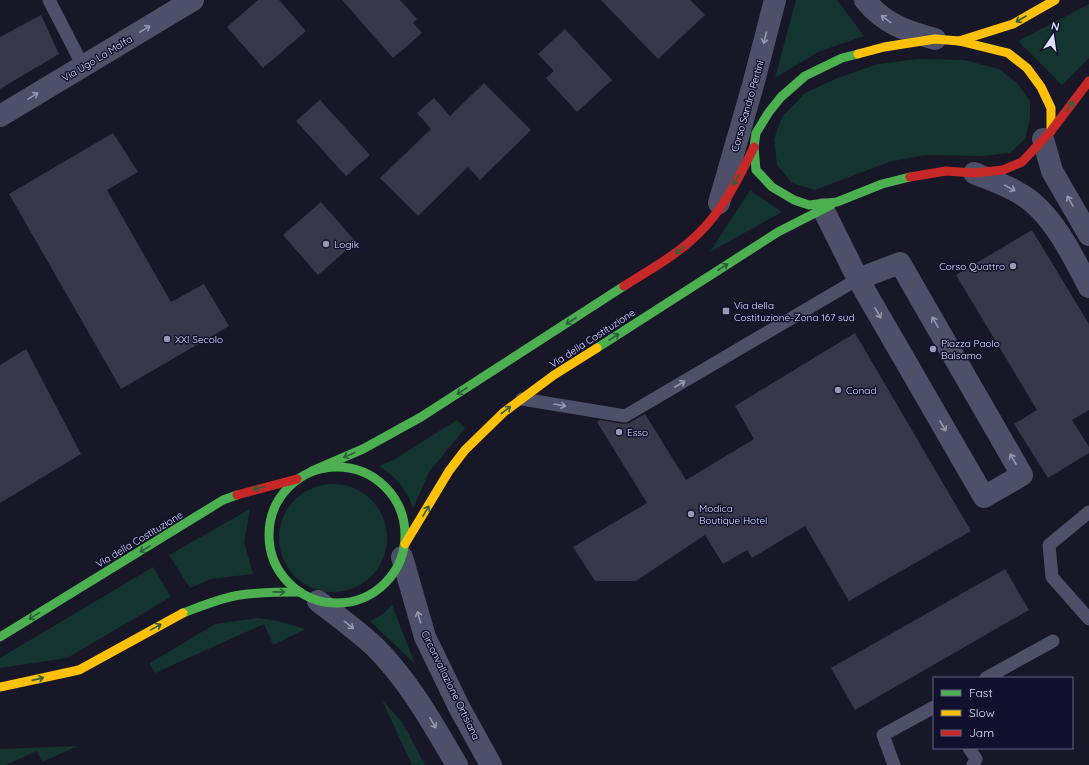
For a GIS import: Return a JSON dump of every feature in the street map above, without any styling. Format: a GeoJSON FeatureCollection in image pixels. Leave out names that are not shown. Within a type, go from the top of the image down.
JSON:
{"type":"FeatureCollection","features":[{"type":"Feature","properties":{"kind":"main road"},"geometry":{"type":"LineString","coordinates":[[959,41],[1013,24],[1055,0]]}},
{"type":"Feature","properties":{"kind":"main road"},"geometry":{"type":"LineString","coordinates":[[309,596],[287,582],[277,568],[271,553],[268,536],[270,519],[276,504],[285,490],[297,479],[363,449],[421,417],[674,254],[701,232],[717,212],[742,170],[769,112],[781,97],[805,76],[842,58],[884,47],[935,39],[959,41],[1008,53],[1027,68],[1040,87],[1051,108],[1047,135]]}},
{"type":"Feature","properties":{"kind":"main road"},"geometry":{"type":"LineString","coordinates":[[755,140],[756,170],[772,187],[794,200],[809,205],[830,206],[882,184],[919,175],[946,171],[974,173],[1003,170],[1022,162],[1047,135],[1089,81]]}},
{"type":"Feature","properties":{"kind":"main road","name":"Via della Costituzione"},"geometry":{"type":"LineString","coordinates":[[404,551],[449,471],[464,450],[504,412],[554,375],[778,232],[830,206]]}},
{"type":"Feature","properties":{"kind":"main road"},"geometry":{"type":"LineString","coordinates":[[0,687],[79,670],[178,615],[208,604],[240,596],[270,592],[309,596],[333,603],[347,602],[362,599],[375,592],[386,583],[395,571],[404,551],[405,526],[401,509],[392,494],[379,481],[364,472],[347,467],[329,466],[312,471]]}},
{"type":"Feature","properties":{"kind":"main road","name":"Via della Costituzione"},"geometry":{"type":"LineString","coordinates":[[0,637],[223,500],[253,490],[297,479]]}},
{"type":"Feature","properties":{"kind":"street","name":"Via Ugo La Malfa"},"geometry":{"type":"LineString","coordinates":[[0,116],[193,0]]}},
{"type":"Feature","properties":{"kind":"street","name":"Corso Sandro Pertini"},"geometry":{"type":"LineString","coordinates":[[717,212],[775,0]]}},
{"type":"Feature","properties":{"kind":"street"},"geometry":{"type":"LineString","coordinates":[[865,0],[871,8],[888,22],[908,32],[935,39]]}},
{"type":"Feature","properties":{"kind":"street"},"geometry":{"type":"LineString","coordinates":[[753,84],[755,140]]}},
{"type":"Feature","properties":{"kind":"street"},"geometry":{"type":"LineString","coordinates":[[1047,135],[1052,171],[1089,235]]}},
{"type":"Feature","properties":{"kind":"street"},"geometry":{"type":"LineString","coordinates":[[974,173],[1008,187],[1032,202],[1051,222],[1062,238],[1089,286]]}},
{"type":"Feature","properties":{"kind":"street"},"geometry":{"type":"LineString","coordinates":[[830,206],[858,279],[984,497],[1022,475],[900,263],[858,279]]}},
{"type":"Feature","properties":{"kind":"street","name":"Circonvallazione Ortisiana"},"geometry":{"type":"LineString","coordinates":[[404,551],[425,637],[459,707],[491,765]]}},
{"type":"Feature","properties":{"kind":"street"},"geometry":{"type":"LineString","coordinates":[[309,596],[351,626],[375,648],[397,673],[425,711],[457,765]]}},
{"type":"Feature","properties":{"kind":"lane"},"geometry":{"type":"LineString","coordinates":[[49,0],[83,66]]}},
{"type":"Feature","properties":{"kind":"lane"},"geometry":{"type":"LineString","coordinates":[[522,399],[625,416],[858,279]]}},
{"type":"Feature","properties":{"kind":"lane"},"geometry":{"type":"LineString","coordinates":[[1089,512],[1049,545],[1052,577],[1089,619]]}},
{"type":"Feature","properties":{"kind":"lane"},"geometry":{"type":"LineString","coordinates":[[988,677],[1053,641]]}},
{"type":"Feature","properties":{"kind":"lane"},"geometry":{"type":"LineString","coordinates":[[894,765],[883,735],[933,708]]}},
{"type":"Feature","properties":{"kind":"lane"},"geometry":{"type":"LineString","coordinates":[[970,749],[976,759],[973,765]]}},
{"type":"Feature","properties":{"kind":"green space"},"geometry":{"type":"Polygon","coordinates":[[[796,0],[837,0],[864,36],[818,52],[775,78],[796,0]]]}},
{"type":"Feature","properties":{"kind":"green space"},"geometry":{"type":"Polygon","coordinates":[[[1089,4],[1089,58],[1062,85],[1018,41],[1089,4]]]}},
{"type":"Feature","properties":{"kind":"green space"},"geometry":{"type":"Polygon","coordinates":[[[917,59],[964,60],[999,69],[1017,83],[1030,101],[1030,119],[1025,139],[1010,153],[983,156],[925,155],[889,162],[815,190],[792,183],[777,165],[774,139],[782,117],[805,93],[835,79],[878,64],[917,59]]]}},
{"type":"Feature","properties":{"kind":"green space"},"geometry":{"type":"Polygon","coordinates":[[[750,190],[782,212],[710,252],[750,190]]]}},
{"type":"Feature","properties":{"kind":"green space"},"geometry":{"type":"Polygon","coordinates":[[[457,420],[465,428],[429,472],[413,509],[408,496],[400,484],[379,466],[395,459],[457,420]]]}},
{"type":"Feature","properties":{"kind":"green space"},"geometry":{"type":"Polygon","coordinates":[[[333,484],[354,488],[371,500],[383,517],[387,538],[383,559],[371,576],[354,588],[333,592],[312,588],[295,576],[283,559],[279,538],[283,517],[295,500],[312,488],[333,484]]]}},
{"type":"Feature","properties":{"kind":"green space"},"geometry":{"type":"Polygon","coordinates":[[[250,509],[244,542],[253,574],[211,579],[190,588],[169,555],[250,509]]]}},
{"type":"Feature","properties":{"kind":"green space"},"geometry":{"type":"Polygon","coordinates":[[[153,567],[171,597],[67,658],[0,668],[0,658],[153,567]]]}},
{"type":"Feature","properties":{"kind":"green space"},"geometry":{"type":"Polygon","coordinates":[[[392,605],[415,664],[370,621],[383,614],[392,605]]]}},
{"type":"Feature","properties":{"kind":"green space"},"geometry":{"type":"Polygon","coordinates":[[[258,618],[278,621],[305,629],[273,645],[264,624],[155,673],[150,663],[215,624],[258,618]]]}},
{"type":"Feature","properties":{"kind":"green space"},"geometry":{"type":"Polygon","coordinates":[[[382,700],[402,722],[425,765],[412,765],[382,700]]]}},
{"type":"Feature","properties":{"kind":"green space"},"geometry":{"type":"Polygon","coordinates":[[[78,746],[42,762],[37,751],[6,765],[0,765],[0,749],[78,746]]]}},
{"type":"Feature","properties":{"kind":"building"},"geometry":{"type":"Polygon","coordinates":[[[258,0],[279,0],[306,31],[263,68],[227,27],[258,0]]]}},
{"type":"Feature","properties":{"kind":"building"},"geometry":{"type":"Polygon","coordinates":[[[342,0],[400,0],[417,19],[413,23],[422,33],[393,58],[342,0]]]}},
{"type":"Feature","properties":{"kind":"building"},"geometry":{"type":"Polygon","coordinates":[[[601,0],[690,0],[705,15],[658,59],[601,0]]]}},
{"type":"Feature","properties":{"kind":"building"},"geometry":{"type":"Polygon","coordinates":[[[41,15],[59,54],[0,89],[0,37],[41,15]]]}},
{"type":"Feature","properties":{"kind":"building"},"geometry":{"type":"Polygon","coordinates":[[[565,29],[612,80],[577,112],[546,78],[554,71],[538,54],[565,29]]]}},
{"type":"Feature","properties":{"kind":"building"},"geometry":{"type":"Polygon","coordinates":[[[484,83],[531,130],[480,180],[468,167],[418,216],[380,178],[431,129],[417,113],[434,98],[450,116],[484,83]]]}},
{"type":"Feature","properties":{"kind":"building"},"geometry":{"type":"Polygon","coordinates":[[[320,100],[370,155],[346,176],[296,121],[320,100]]]}},
{"type":"Feature","properties":{"kind":"building"},"geometry":{"type":"Polygon","coordinates":[[[113,133],[138,172],[107,190],[171,302],[204,284],[229,326],[121,389],[9,194],[113,133]]]}},
{"type":"Feature","properties":{"kind":"building"},"geometry":{"type":"Polygon","coordinates":[[[321,202],[356,242],[318,275],[283,235],[321,202]]]}},
{"type":"Feature","properties":{"kind":"building"},"geometry":{"type":"Polygon","coordinates":[[[1032,230],[1089,324],[1089,410],[1072,420],[1089,447],[1089,453],[1048,478],[1014,424],[1037,410],[956,275],[1032,230]]]}},
{"type":"Feature","properties":{"kind":"building"},"geometry":{"type":"Polygon","coordinates":[[[855,333],[971,531],[849,601],[805,526],[752,558],[747,550],[723,564],[705,535],[636,581],[595,581],[573,547],[647,503],[597,422],[600,420],[624,424],[629,423],[645,414],[686,480],[754,439],[735,406],[855,333]]]}},
{"type":"Feature","properties":{"kind":"building"},"geometry":{"type":"Polygon","coordinates":[[[26,349],[81,454],[0,503],[0,365],[26,349]]]}},
{"type":"Feature","properties":{"kind":"building"},"geometry":{"type":"Polygon","coordinates":[[[1005,569],[1029,610],[855,710],[831,668],[1005,569]]]}},
{"type":"Feature","properties":{"kind":"traffic: fast"},"geometry":{"type":"LineString","coordinates":[[858,54],[842,58],[805,76],[781,97],[769,112],[756,133],[754,147],[756,170],[772,187],[794,200],[809,205],[837,202],[882,184],[910,177]]}},
{"type":"Feature","properties":{"kind":"traffic: fast"},"geometry":{"type":"LineString","coordinates":[[597,348],[778,232],[831,205]]}},
{"type":"Feature","properties":{"kind":"traffic: fast"},"geometry":{"type":"LineString","coordinates":[[312,471],[363,449],[421,417],[624,286]]}},
{"type":"Feature","properties":{"kind":"traffic: fast"},"geometry":{"type":"LineString","coordinates":[[330,467],[344,467],[363,472],[375,478],[390,492],[400,509],[404,522],[405,535],[404,548],[400,561],[394,573],[380,588],[375,592],[357,600],[344,603],[330,603],[311,598],[299,592],[284,578],[280,573],[272,555],[269,542],[269,528],[274,509],[280,497],[294,482],[299,478],[317,470],[330,467]]}},
{"type":"Feature","properties":{"kind":"traffic: fast"},"geometry":{"type":"LineString","coordinates":[[0,637],[223,500],[237,495]]}},
{"type":"Feature","properties":{"kind":"traffic: fast"},"geometry":{"type":"LineString","coordinates":[[183,613],[233,596],[262,593],[300,592]]}},
{"type":"Feature","properties":{"kind":"traffic: slow"},"geometry":{"type":"LineString","coordinates":[[959,41],[1013,24],[1055,0]]}},
{"type":"Feature","properties":{"kind":"traffic: slow"},"geometry":{"type":"LineString","coordinates":[[858,54],[884,47],[935,39],[959,41],[1008,53],[1027,68],[1041,87],[1051,108],[1051,131]]}},
{"type":"Feature","properties":{"kind":"traffic: slow"},"geometry":{"type":"LineString","coordinates":[[405,544],[449,471],[465,450],[504,412],[554,375],[597,348]]}},
{"type":"Feature","properties":{"kind":"traffic: slow"},"geometry":{"type":"LineString","coordinates":[[0,687],[79,670],[183,613]]}},
{"type":"Feature","properties":{"kind":"traffic: jam"},"geometry":{"type":"LineString","coordinates":[[910,177],[946,171],[974,173],[1003,170],[1022,162],[1051,131],[1089,81]]}},
{"type":"Feature","properties":{"kind":"traffic: jam"},"geometry":{"type":"LineString","coordinates":[[624,286],[679,250],[705,227],[729,194],[754,147]]}},
{"type":"Feature","properties":{"kind":"traffic: jam"},"geometry":{"type":"LineString","coordinates":[[237,495],[297,479]]}},
{"type":"Feature","properties":{"kind":"place","name":"Logik"},"geometry":{"type":"Point","coordinates":[326,244]}},
{"type":"Feature","properties":{"kind":"place","name":"Corso Quattro"},"geometry":{"type":"Point","coordinates":[1013,266]}},
{"type":"Feature","properties":{"kind":"place","name":"Via della Costituzione-Zona 167 sud"},"geometry":{"type":"Point","coordinates":[726,311]}},
{"type":"Feature","properties":{"kind":"place","name":"XXI Secolo"},"geometry":{"type":"Point","coordinates":[167,339]}},
{"type":"Feature","properties":{"kind":"place","name":"Piazza Paolo Balsamo"},"geometry":{"type":"Point","coordinates":[933,349]}},
{"type":"Feature","properties":{"kind":"place","name":"Conad"},"geometry":{"type":"Point","coordinates":[838,390]}},
{"type":"Feature","properties":{"kind":"place","name":"Esso"},"geometry":{"type":"Point","coordinates":[619,432]}},
{"type":"Feature","properties":{"kind":"place","name":"Modica Boutique Hotel"},"geometry":{"type":"Point","coordinates":[691,514]}}]}
